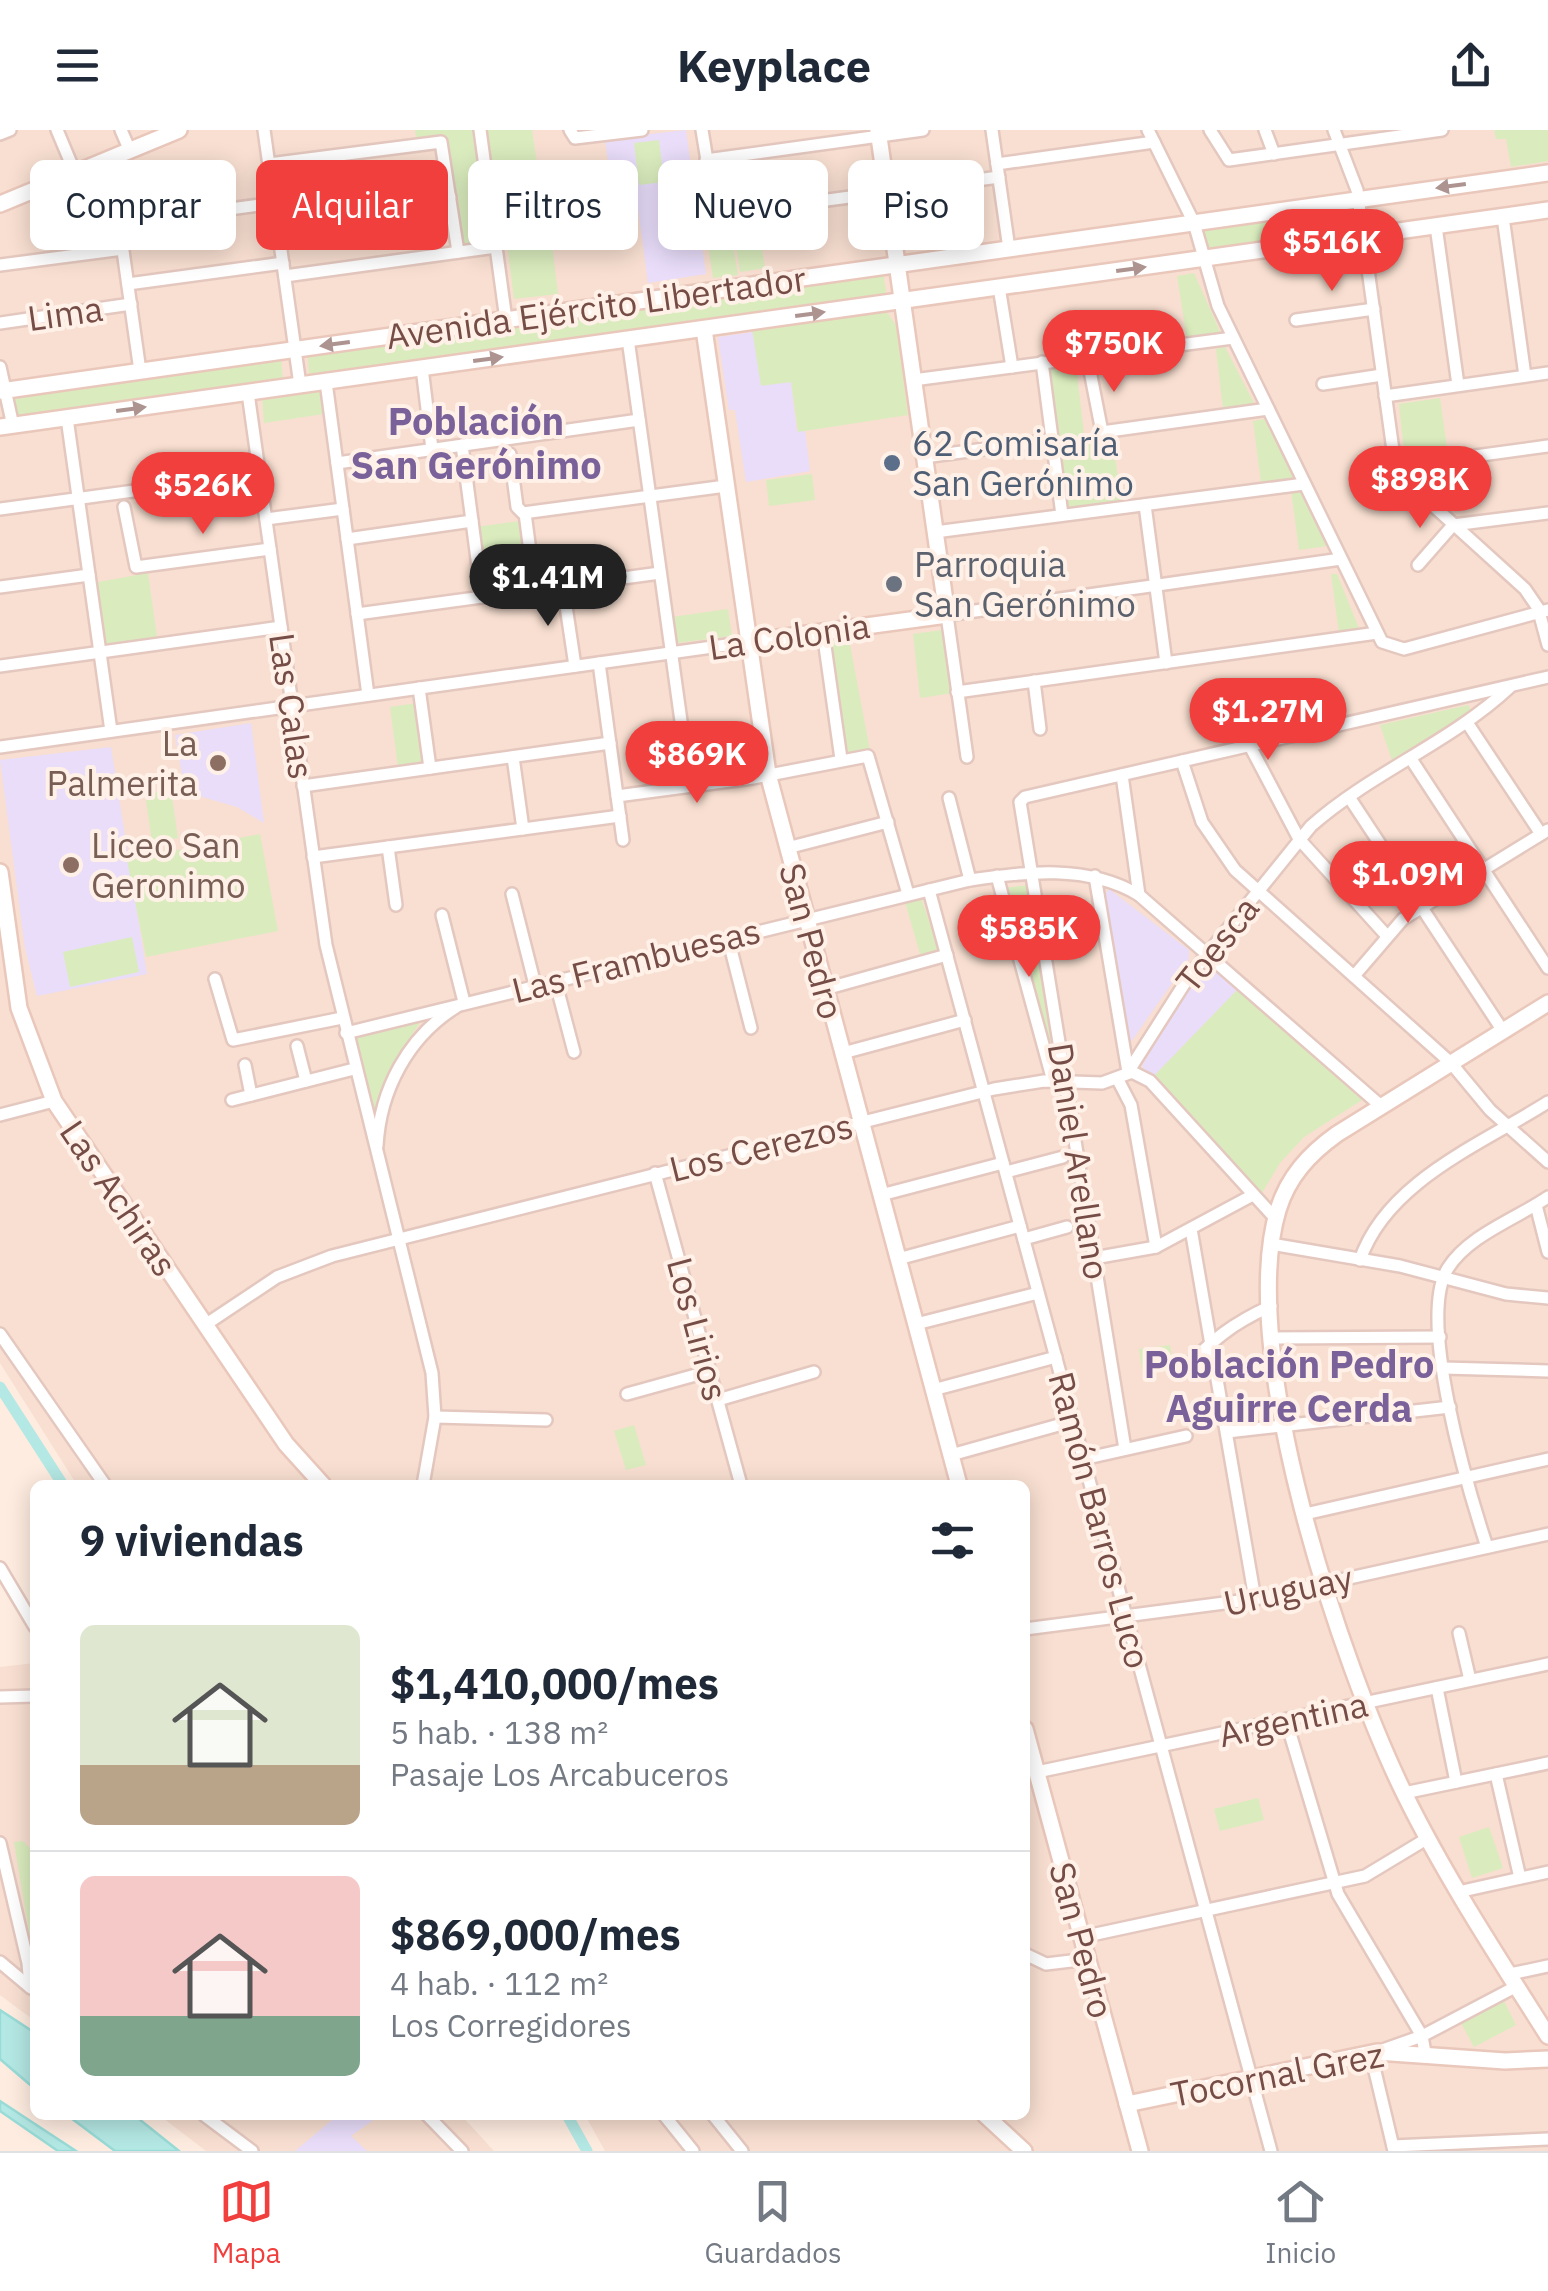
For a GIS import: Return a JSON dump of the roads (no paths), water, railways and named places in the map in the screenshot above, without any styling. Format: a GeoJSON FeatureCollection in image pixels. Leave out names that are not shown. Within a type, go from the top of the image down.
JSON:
{"type":"FeatureCollection","features":[{"type":"Feature","properties":{"kind":"street"},"geometry":{"type":"LineString","coordinates":[[0,134],[10,130]]}},
{"type":"Feature","properties":{"kind":"street"},"geometry":{"type":"LineString","coordinates":[[57,130],[70,160]]}},
{"type":"Feature","properties":{"kind":"street"},"geometry":{"type":"LineString","coordinates":[[121,130],[130,150]]}},
{"type":"Feature","properties":{"kind":"street"},"geometry":{"type":"LineString","coordinates":[[110,159],[179,130]]}},
{"type":"Feature","properties":{"kind":"street"},"geometry":{"type":"LineString","coordinates":[[264,130],[268,160]]}},
{"type":"Feature","properties":{"kind":"street"},"geometry":{"type":"LineString","coordinates":[[480,130],[484,160]]}},
{"type":"Feature","properties":{"kind":"street"},"geometry":{"type":"LineString","coordinates":[[571,134],[642,130]]}},
{"type":"Feature","properties":{"kind":"street"},"geometry":{"type":"LineString","coordinates":[[702,130],[706,160],[878,133],[923,130]]}},
{"type":"Feature","properties":{"kind":"street"},"geometry":{"type":"LineString","coordinates":[[992,130],[1009,250]]}},
{"type":"Feature","properties":{"kind":"street"},"geometry":{"type":"LineString","coordinates":[[1210,130],[1225,159],[1442,130]]}},
{"type":"Feature","properties":{"kind":"street"},"geometry":{"type":"LineString","coordinates":[[1265,130],[1274,154]]}},
{"type":"Feature","properties":{"kind":"street"},"geometry":{"type":"LineString","coordinates":[[1334,130],[1358,199],[1394,467],[1399,477],[1544,611],[1548,645]]}},
{"type":"Feature","properties":{"kind":"street"},"geometry":{"type":"LineString","coordinates":[[878,133],[882,160]]}},
{"type":"Feature","properties":{"kind":"street"},"geometry":{"type":"LineString","coordinates":[[984,173],[1151,136],[1194,223],[1202,258],[1233,338],[1377,633],[1389,647],[1404,649],[1544,611]]}},
{"type":"Feature","properties":{"kind":"street"},"geometry":{"type":"LineString","coordinates":[[294,160],[433,138],[450,197],[458,252]]}},
{"type":"Feature","properties":{"kind":"street","name":"Avenida Ejército Libertador"},"geometry":{"type":"LineString","coordinates":[[4,390],[1548,173]]}},
{"type":"Feature","properties":{"kind":"street"},"geometry":{"type":"LineString","coordinates":[[0,204],[30,192]]}},
{"type":"Feature","properties":{"kind":"street","name":"Avenida Ejército Libertador"},"geometry":{"type":"LineString","coordinates":[[6,427],[1548,210]]}},
{"type":"Feature","properties":{"kind":"street"},"geometry":{"type":"LineString","coordinates":[[1503,216],[1525,376]]}},
{"type":"Feature","properties":{"kind":"street"},"geometry":{"type":"LineString","coordinates":[[1436,226],[1458,386]]}},
{"type":"Feature","properties":{"kind":"street"},"geometry":{"type":"LineString","coordinates":[[0,266],[116,250]]}},
{"type":"Feature","properties":{"kind":"street"},"geometry":{"type":"LineString","coordinates":[[123,250],[140,371]]}},
{"type":"Feature","properties":{"kind":"street"},"geometry":{"type":"LineString","coordinates":[[281,250],[300,385]]}},
{"type":"Feature","properties":{"kind":"street"},"geometry":{"type":"LineString","coordinates":[[128,284],[473,250]]}},
{"type":"Feature","properties":{"kind":"street"},"geometry":{"type":"LineString","coordinates":[[496,250],[506,320]]}},
{"type":"Feature","properties":{"kind":"street"},"geometry":{"type":"LineString","coordinates":[[895,250],[966,757]]}},
{"type":"Feature","properties":{"kind":"street"},"geometry":{"type":"LineString","coordinates":[[999,287],[1012,366]]}},
{"type":"Feature","properties":{"kind":"street","name":"Lima"},"geometry":{"type":"LineString","coordinates":[[0,323],[130,304]]}},
{"type":"Feature","properties":{"kind":"street"},"geometry":{"type":"LineString","coordinates":[[1296,320],[1374,309]]}},
{"type":"Feature","properties":{"kind":"street","name":"San Pedro"},"geometry":{"type":"LineString","coordinates":[[704,329],[768,774],[958,1480]]}},
{"type":"Feature","properties":{"kind":"street"},"geometry":{"type":"LineString","coordinates":[[914,380],[1233,338]]}},
{"type":"Feature","properties":{"kind":"street"},"geometry":{"type":"LineString","coordinates":[[628,339],[690,786]]}},
{"type":"Feature","properties":{"kind":"street"},"geometry":{"type":"LineString","coordinates":[[1042,362],[1062,516]]}},
{"type":"Feature","properties":{"kind":"street"},"geometry":{"type":"LineString","coordinates":[[0,367],[6,427]]}},
{"type":"Feature","properties":{"kind":"street"},"geometry":{"type":"LineString","coordinates":[[422,368],[432,450]]}},
{"type":"Feature","properties":{"kind":"street"},"geometry":{"type":"LineString","coordinates":[[1090,371],[1102,432],[1268,409]]}},
{"type":"Feature","properties":{"kind":"street"},"geometry":{"type":"LineString","coordinates":[[1385,396],[1548,373]]}},
{"type":"Feature","properties":{"kind":"street"},"geometry":{"type":"LineString","coordinates":[[1323,384],[1382,375]]}},
{"type":"Feature","properties":{"kind":"street"},"geometry":{"type":"LineString","coordinates":[[326,382],[368,695]]}},
{"type":"Feature","properties":{"kind":"street","name":"Las Calas"},"geometry":{"type":"LineString","coordinates":[[248,392],[313,857],[342,1018],[432,1373],[435,1418],[424,1480]]}},
{"type":"Feature","properties":{"kind":"street"},"geometry":{"type":"LineString","coordinates":[[67,418],[111,731]]}},
{"type":"Feature","properties":{"kind":"street"},"geometry":{"type":"LineString","coordinates":[[337,463],[639,420]]}},
{"type":"Feature","properties":{"kind":"street"},"geometry":{"type":"LineString","coordinates":[[924,457],[1052,440]]}},
{"type":"Feature","properties":{"kind":"street"},"geometry":{"type":"LineString","coordinates":[[462,446],[482,597]]}},
{"type":"Feature","properties":{"kind":"street"},"geometry":{"type":"LineString","coordinates":[[1394,467],[1548,446]]}},
{"type":"Feature","properties":{"kind":"street"},"geometry":{"type":"LineString","coordinates":[[510,454],[517,510],[525,513],[726,486]]}},
{"type":"Feature","properties":{"kind":"street"},"geometry":{"type":"LineString","coordinates":[[0,510],[260,474]]}},
{"type":"Feature","properties":{"kind":"street"},"geometry":{"type":"LineString","coordinates":[[935,532],[1304,484]]}},
{"type":"Feature","properties":{"kind":"street"},"geometry":{"type":"LineString","coordinates":[[1145,505],[1166,663]]}},
{"type":"Feature","properties":{"kind":"street"},"geometry":{"type":"LineString","coordinates":[[124,508],[136,567],[270,549]]}},
{"type":"Feature","properties":{"kind":"street"},"geometry":{"type":"LineString","coordinates":[[266,519],[343,509]]}},
{"type":"Feature","properties":{"kind":"street"},"geometry":{"type":"LineString","coordinates":[[525,513],[535,590]]}},
{"type":"Feature","properties":{"kind":"street"},"geometry":{"type":"LineString","coordinates":[[1418,565],[1453,525],[1548,513]]}},
{"type":"Feature","properties":{"kind":"street"},"geometry":{"type":"LineString","coordinates":[[347,539],[472,522]]}},
{"type":"Feature","properties":{"kind":"street","name":"La Colonia"},"geometry":{"type":"LineString","coordinates":[[0,747],[1341,559]]}},
{"type":"Feature","properties":{"kind":"street"},"geometry":{"type":"LineString","coordinates":[[357,614],[660,572]]}},
{"type":"Feature","properties":{"kind":"street"},"geometry":{"type":"LineString","coordinates":[[0,587],[89,574]]}},
{"type":"Feature","properties":{"kind":"street"},"geometry":{"type":"LineString","coordinates":[[563,586],[575,666]]}},
{"type":"Feature","properties":{"kind":"street"},"geometry":{"type":"LineString","coordinates":[[0,666],[281,627]]}},
{"type":"Feature","properties":{"kind":"street"},"geometry":{"type":"LineString","coordinates":[[823,632],[841,758]]}},
{"type":"Feature","properties":{"kind":"street"},"geometry":{"type":"LineString","coordinates":[[958,692],[1377,633]]}},
{"type":"Feature","properties":{"kind":"street"},"geometry":{"type":"LineString","coordinates":[[599,663],[623,840]]}},
{"type":"Feature","properties":{"kind":"street"},"geometry":{"type":"LineString","coordinates":[[1139,896],[1122,775],[1548,677]]}},
{"type":"Feature","properties":{"kind":"street"},"geometry":{"type":"LineString","coordinates":[[1034,682],[1040,729]]}},
{"type":"Feature","properties":{"kind":"street","name":"Toesca"},"geometry":{"type":"LineString","coordinates":[[1122,1075],[1164,1011],[1299,839],[1348,798],[1468,724],[1512,686]]}},
{"type":"Feature","properties":{"kind":"street"},"geometry":{"type":"LineString","coordinates":[[419,688],[430,768]]}},
{"type":"Feature","properties":{"kind":"street"},"geometry":{"type":"LineString","coordinates":[[1354,976],[1386,935],[1421,907],[1544,832],[1468,724]]}},
{"type":"Feature","properties":{"kind":"street"},"geometry":{"type":"LineString","coordinates":[[304,786],[610,743]]}},
{"type":"Feature","properties":{"kind":"street"},"geometry":{"type":"LineString","coordinates":[[1250,746],[1299,839],[1386,935]]}},
{"type":"Feature","properties":{"kind":"street"},"geometry":{"type":"LineString","coordinates":[[513,757],[523,829]]}},
{"type":"Feature","properties":{"kind":"street"},"geometry":{"type":"LineString","coordinates":[[617,796],[768,774],[841,758],[871,759],[908,894]]}},
{"type":"Feature","properties":{"kind":"street"},"geometry":{"type":"LineString","coordinates":[[1411,759],[1548,968]]}},
{"type":"Feature","properties":{"kind":"street"},"geometry":{"type":"LineString","coordinates":[[1182,761],[1213,843],[1259,890],[1451,1063],[1508,1127],[1548,1162]]}},
{"type":"Feature","properties":{"kind":"street","name":"Daniel Arellano"},"geometry":{"type":"LineString","coordinates":[[1122,775],[1022,799],[1018,808],[1032,873],[1059,1081],[1094,1258],[1125,1449]]}},
{"type":"Feature","properties":{"kind":"street"},"geometry":{"type":"LineString","coordinates":[[948,798],[970,880]]}},
{"type":"Feature","properties":{"kind":"street"},"geometry":{"type":"LineString","coordinates":[[1348,798],[1502,1031]]}},
{"type":"Feature","properties":{"kind":"street"},"geometry":{"type":"LineString","coordinates":[[313,857],[620,816]]}},
{"type":"Feature","properties":{"kind":"street"},"geometry":{"type":"LineString","coordinates":[[786,848],[888,822]]}},
{"type":"Feature","properties":{"kind":"street"},"geometry":{"type":"LineString","coordinates":[[388,847],[396,905]]}},
{"type":"Feature","properties":{"kind":"street","name":"Las Achiras"},"geometry":{"type":"LineString","coordinates":[[0,872],[19,1008],[54,1101],[294,1454],[319,1480]]}},
{"type":"Feature","properties":{"kind":"street","name":"Las Frambuesas"},"geometry":{"type":"LineString","coordinates":[[346,1033],[970,880],[1032,873],[1095,876],[1139,896],[1381,1106]]}},
{"type":"Feature","properties":{"kind":"street"},"geometry":{"type":"LineString","coordinates":[[996,876],[1059,1081]]}},
{"type":"Feature","properties":{"kind":"street"},"geometry":{"type":"LineString","coordinates":[[1095,876],[1122,1075],[1131,1105],[1156,1248]]}},
{"type":"Feature","properties":{"kind":"street","name":"Ramón Barros Luco"},"geometry":{"type":"LineString","coordinates":[[929,890],[1271,2151]]}},
{"type":"Feature","properties":{"kind":"street"},"geometry":{"type":"LineString","coordinates":[[512,894],[535,984]]}},
{"type":"Feature","properties":{"kind":"street"},"geometry":{"type":"LineString","coordinates":[[442,915],[464,1002]]}},
{"type":"Feature","properties":{"kind":"street"},"geometry":{"type":"LineString","coordinates":[[728,938],[751,1028]]}},
{"type":"Feature","properties":{"kind":"street"},"geometry":{"type":"LineString","coordinates":[[825,989],[947,955]]}},
{"type":"Feature","properties":{"kind":"street"},"geometry":{"type":"LineString","coordinates":[[216,979],[233,1040],[342,1018]]}},
{"type":"Feature","properties":{"kind":"street"},"geometry":{"type":"LineString","coordinates":[[556,980],[574,1052]]}},
{"type":"Feature","properties":{"kind":"street","name":"Las Calas"},"geometry":{"type":"LineString","coordinates":[[376,1155],[383,1108],[400,1065],[426,1032],[464,1002]]}},
{"type":"Feature","properties":{"kind":"street"},"geometry":{"type":"LineString","coordinates":[[1548,1003],[1381,1106],[1309,1156],[1289,1185],[1271,1244],[1273,1338],[1283,1425],[1325,1583],[1365,1703],[1428,1838],[1548,2036]]}},
{"type":"Feature","properties":{"kind":"street"},"geometry":{"type":"LineString","coordinates":[[842,1053],[964,1020]]}},
{"type":"Feature","properties":{"kind":"street"},"geometry":{"type":"LineString","coordinates":[[297,1046],[306,1081]]}},
{"type":"Feature","properties":{"kind":"street"},"geometry":{"type":"LineString","coordinates":[[245,1065],[251,1094]]}},
{"type":"Feature","properties":{"kind":"street"},"geometry":{"type":"LineString","coordinates":[[232,1100],[354,1069]]}},
{"type":"Feature","properties":{"kind":"street"},"geometry":{"type":"LineString","coordinates":[[1122,1075],[1140,1074],[1150,1082],[1276,1220]]}},
{"type":"Feature","properties":{"kind":"street","name":"Los Cerezos"},"geometry":{"type":"LineString","coordinates":[[205,1326],[294,1269],[399,1240],[984,1092],[1059,1081],[1102,1083],[1122,1075]]}},
{"type":"Feature","properties":{"kind":"street"},"geometry":{"type":"LineString","coordinates":[[0,1115],[54,1101]]}},
{"type":"Feature","properties":{"kind":"street"},"geometry":{"type":"LineString","coordinates":[[1360,1260],[1376,1225],[1403,1195],[1548,1102]]}},
{"type":"Feature","properties":{"kind":"street"},"geometry":{"type":"LineString","coordinates":[[881,1196],[1062,1157]]}},
{"type":"Feature","properties":{"kind":"street","name":"Los Lirios"},"geometry":{"type":"LineString","coordinates":[[655,1173],[740,1480]]}},
{"type":"Feature","properties":{"kind":"street"},"geometry":{"type":"LineString","coordinates":[[1094,1258],[1156,1248],[1251,1196]]}},
{"type":"Feature","properties":{"kind":"street"},"geometry":{"type":"LineString","coordinates":[[1488,1547],[1466,1478],[1443,1368],[1440,1336],[1444,1276],[1465,1250],[1548,1197]]}},
{"type":"Feature","properties":{"kind":"street"},"geometry":{"type":"LineString","coordinates":[[1536,1205],[1548,1252]]}},
{"type":"Feature","properties":{"kind":"street"},"geometry":{"type":"LineString","coordinates":[[898,1259],[1022,1232],[1067,1227]]}},
{"type":"Feature","properties":{"kind":"street"},"geometry":{"type":"LineString","coordinates":[[1191,1229],[1255,1599]]}},
{"type":"Feature","properties":{"kind":"street"},"geometry":{"type":"LineString","coordinates":[[1271,1244],[1444,1276],[1506,1294],[1548,1298]]}},
{"type":"Feature","properties":{"kind":"street"},"geometry":{"type":"LineString","coordinates":[[916,1324],[1038,1294]]}},
{"type":"Feature","properties":{"kind":"street"},"geometry":{"type":"LineString","coordinates":[[1183,1372],[1211,1340],[1236,1321],[1271,1306]]}},
{"type":"Feature","properties":{"kind":"street"},"geometry":{"type":"LineString","coordinates":[[0,1334],[102,1480]]}},
{"type":"Feature","properties":{"kind":"street"},"geometry":{"type":"LineString","coordinates":[[1273,1338],[1440,1336]]}},
{"type":"Feature","properties":{"kind":"street"},"geometry":{"type":"LineString","coordinates":[[934,1390],[1056,1357]]}},
{"type":"Feature","properties":{"kind":"street"},"geometry":{"type":"LineString","coordinates":[[1443,1368],[1548,1371]]}},
{"type":"Feature","properties":{"kind":"street"},"geometry":{"type":"LineString","coordinates":[[627,1394],[710,1370]]}},
{"type":"Feature","properties":{"kind":"street"},"geometry":{"type":"LineString","coordinates":[[718,1400],[814,1372]]}},
{"type":"Feature","properties":{"kind":"street"},"geometry":{"type":"LineString","coordinates":[[1227,1432],[1450,1407]]}},
{"type":"Feature","properties":{"kind":"street"},"geometry":{"type":"LineString","coordinates":[[435,1418],[546,1420]]}},
{"type":"Feature","properties":{"kind":"street"},"geometry":{"type":"LineString","coordinates":[[951,1454],[1073,1421]]}},
{"type":"Feature","properties":{"kind":"street"},"geometry":{"type":"LineString","coordinates":[[1083,1459],[1186,1436]]}},
{"type":"Feature","properties":{"kind":"street"},"geometry":{"type":"LineString","coordinates":[[1305,1514],[1548,1458]]}},
{"type":"Feature","properties":{"kind":"street","name":"Uruguay"},"geometry":{"type":"LineString","coordinates":[[1030,1628],[1255,1599],[1548,1534]]}},
{"type":"Feature","properties":{"kind":"street"},"geometry":{"type":"LineString","coordinates":[[0,1568],[30,1619]]}},
{"type":"Feature","properties":{"kind":"street"},"geometry":{"type":"LineString","coordinates":[[1459,1633],[1470,1680]]}},
{"type":"Feature","properties":{"kind":"street","name":"Argentina"},"geometry":{"type":"LineString","coordinates":[[1037,1772],[1548,1664]]}},
{"type":"Feature","properties":{"kind":"street"},"geometry":{"type":"LineString","coordinates":[[1437,1688],[1456,1782]]}},
{"type":"Feature","properties":{"kind":"street"},"geometry":{"type":"LineString","coordinates":[[0,1697],[30,1696]]}},
{"type":"Feature","properties":{"kind":"street"},"geometry":{"type":"LineString","coordinates":[[1286,1720],[1333,1883],[1423,2044],[1513,1980],[1548,1966]]}},
{"type":"Feature","properties":{"kind":"street","name":"San Pedro"},"geometry":{"type":"LineString","coordinates":[[1030,1746],[1140,2151]]}},
{"type":"Feature","properties":{"kind":"street"},"geometry":{"type":"LineString","coordinates":[[1404,1793],[1548,1763]]}},
{"type":"Feature","properties":{"kind":"street"},"geometry":{"type":"LineString","coordinates":[[1496,1774],[1520,1878]]}},
{"type":"Feature","properties":{"kind":"street"},"geometry":{"type":"LineString","coordinates":[[1082,1936],[1374,1872],[1428,1838]]}},
{"type":"Feature","properties":{"kind":"street"},"geometry":{"type":"LineString","coordinates":[[0,1843],[30,1950]]}},
{"type":"Feature","properties":{"kind":"street"},"geometry":{"type":"LineString","coordinates":[[1458,1892],[1548,1872]]}},
{"type":"Feature","properties":{"kind":"street"},"geometry":{"type":"LineString","coordinates":[[1030,1956],[1046,1964],[1088,1960]]}},
{"type":"Feature","properties":{"kind":"street"},"geometry":{"type":"LineString","coordinates":[[0,1962],[30,1987]]}},
{"type":"Feature","properties":{"kind":"street","name":"Tocornal Grez"},"geometry":{"type":"LineString","coordinates":[[1127,2104],[1423,2044],[1504,2061],[1548,2059]]}},
{"type":"Feature","properties":{"kind":"street"},"geometry":{"type":"LineString","coordinates":[[1377,2052],[1374,2068],[1394,2149],[1548,2139]]}},
{"type":"Feature","properties":{"kind":"street"},"geometry":{"type":"LineString","coordinates":[[211,2120],[252,2151]]}},
{"type":"Feature","properties":{"kind":"street"},"geometry":{"type":"LineString","coordinates":[[433,2120],[462,2151]]}},
{"type":"Feature","properties":{"kind":"street"},"geometry":{"type":"LineString","coordinates":[[668,2120],[693,2151]]}},
{"type":"Feature","properties":{"kind":"street"},"geometry":{"type":"LineString","coordinates":[[717,2120],[742,2151]]}},
{"type":"Feature","properties":{"kind":"street"},"geometry":{"type":"LineString","coordinates":[[990,2120],[1024,2151]]}},
{"type":"Feature","properties":{"kind":"water"},"geometry":{"type":"Polygon","coordinates":[[[0,2010],[30,2030],[30,2085],[0,2059],[0,2010]]]}},
{"type":"Feature","properties":{"kind":"water"},"geometry":{"type":"Polygon","coordinates":[[[0,2101],[76,2151],[58,2151],[0,2111],[0,2101]]]}},
{"type":"Feature","properties":{"kind":"water"},"geometry":{"type":"Polygon","coordinates":[[[74,2120],[140,2120],[179,2151],[115,2151],[74,2120]]]}},
{"type":"Feature","properties":{"kind":"waterway"},"geometry":{"type":"LineString","coordinates":[[0,1387],[60,1480]]}},
{"type":"Feature","properties":{"kind":"waterway"},"geometry":{"type":"LineString","coordinates":[[570,2120],[587,2151]]}},
{"type":"Feature","properties":{"kind":"place","name":"62 Comisaría San Gerónimo"},"geometry":{"type":"Point","coordinates":[892,463]}},
{"type":"Feature","properties":{"kind":"place","name":"Parroquia San Gerónimo"},"geometry":{"type":"Point","coordinates":[894,584]}},
{"type":"Feature","properties":{"kind":"place","name":"La Palmerita"},"geometry":{"type":"Point","coordinates":[218,763]}},
{"type":"Feature","properties":{"kind":"place","name":"Liceo San Geronimo"},"geometry":{"type":"Point","coordinates":[71,865]}},
{"type":"Feature","properties":{"kind":"district","name":"Población San Gerónimo"},"geometry":{"type":"Point","coordinates":[476,442]}},
{"type":"Feature","properties":{"kind":"district","name":"Población Pedro Aguirre Cerda"},"geometry":{"type":"Point","coordinates":[1289,1385]}}]}
